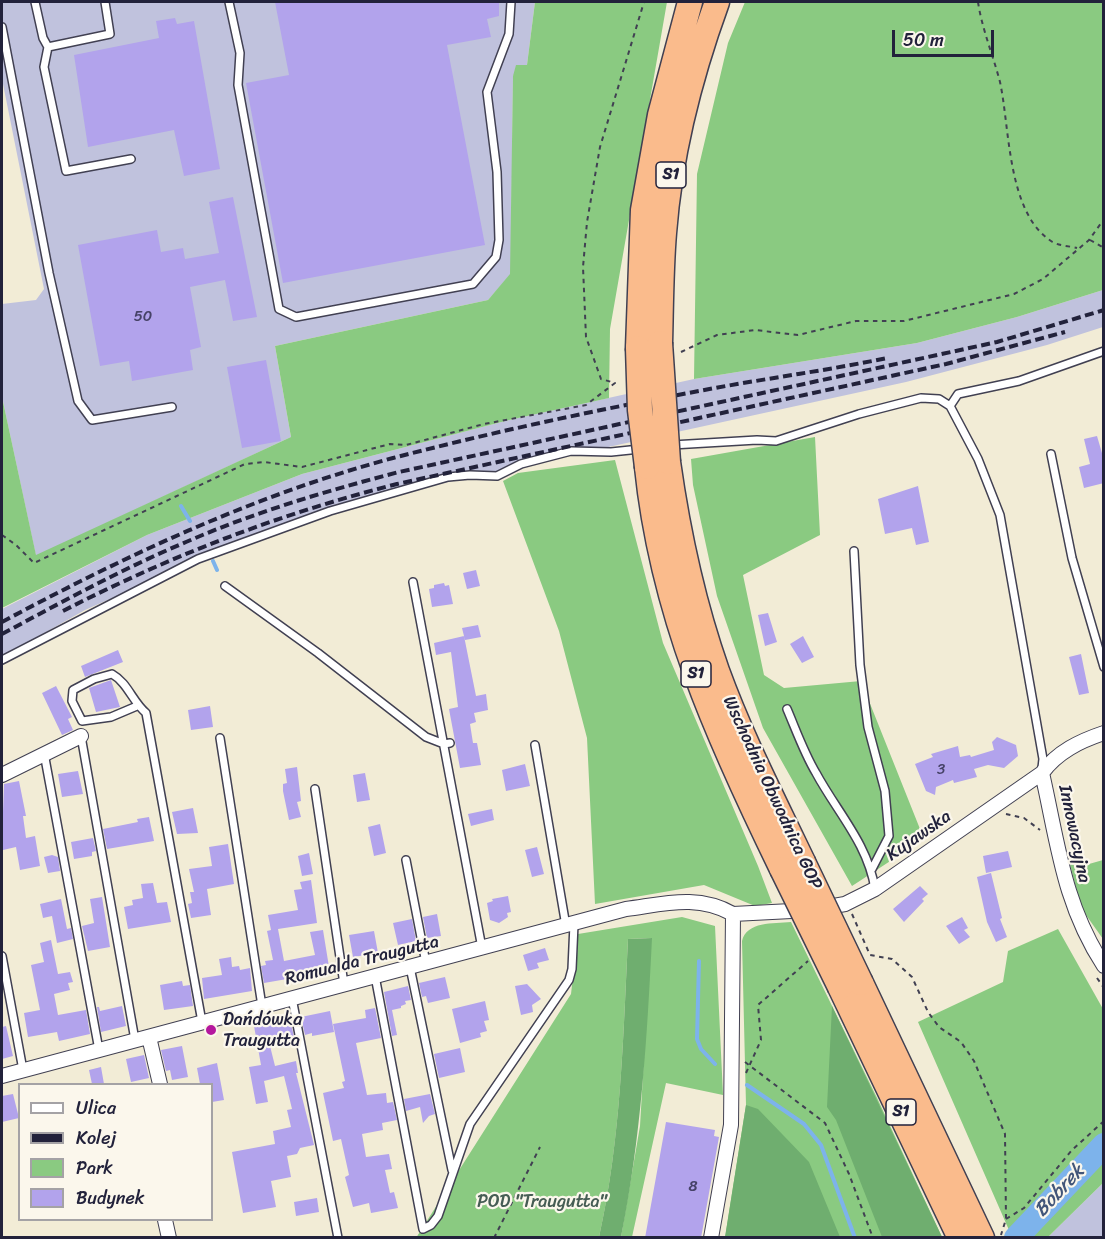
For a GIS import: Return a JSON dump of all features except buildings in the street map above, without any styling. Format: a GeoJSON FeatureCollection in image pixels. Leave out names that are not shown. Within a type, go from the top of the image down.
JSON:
{"type":"FeatureCollection","features":[{"type":"Feature","properties":{"kind":"highway","name":"Wschodnia Obwodnica GOP"},"geometry":{"type":"LineString","coordinates":[[660,348],[643,210],[660,115],[690,2]]}},
{"type":"Feature","properties":{"kind":"highway","name":"Wschodnia Obwodnica GOP"},"geometry":{"type":"LineString","coordinates":[[717,2],[689,88],[670,184],[664,233],[657,465],[717,671],[793,866],[850,985],[960,1238]]}},
{"type":"Feature","properties":{"kind":"highway","name":"Wschodnia Obwodnica GOP"},"geometry":{"type":"LineString","coordinates":[[850,985],[974,1215],[982,1238]]}},
{"type":"Feature","properties":{"kind":"street","name":"Kujawska"},"geometry":{"type":"LineString","coordinates":[[733,914],[826,908],[845,904],[875,889],[1042,773],[1052,758],[1088,738],[1104,734]]}},
{"type":"Feature","properties":{"kind":"street"},"geometry":{"type":"LineString","coordinates":[[2,775],[81,736]]}},
{"type":"Feature","properties":{"kind":"street","name":"Innowacyjna"},"geometry":{"type":"LineString","coordinates":[[1042,773],[1070,899],[1082,929],[1104,966]]}},
{"type":"Feature","properties":{"kind":"street","name":"Romualda Traugutta"},"geometry":{"type":"LineString","coordinates":[[2,1076],[626,909],[686,901],[714,904],[733,914]]}},
{"type":"Feature","properties":{"kind":"street"},"geometry":{"type":"LineString","coordinates":[[711,1238],[731,1125],[733,914]]}},
{"type":"Feature","properties":{"kind":"street"},"geometry":{"type":"LineString","coordinates":[[149,1037],[160,1083]]}},
{"type":"Feature","properties":{"kind":"street"},"geometry":{"type":"LineString","coordinates":[[165,1221],[169,1238]]}},
{"type":"Feature","properties":{"kind":"lane"},"geometry":{"type":"LineString","coordinates":[[35,2],[43,38],[48,47],[44,67],[66,171],[131,159]]}},
{"type":"Feature","properties":{"kind":"lane"},"geometry":{"type":"LineString","coordinates":[[48,47],[110,34],[105,2]]}},
{"type":"Feature","properties":{"kind":"lane"},"geometry":{"type":"LineString","coordinates":[[229,2],[240,53],[238,85],[279,309],[296,317],[473,284],[487,271],[496,257],[500,240],[497,172],[487,92],[509,34],[512,2]]}},
{"type":"Feature","properties":{"kind":"lane"},"geometry":{"type":"LineString","coordinates":[[2,27],[47,262],[78,401],[92,420],[172,407]]}},
{"type":"Feature","properties":{"kind":"lane"},"geometry":{"type":"LineString","coordinates":[[950,406],[958,394],[1019,381],[1104,351]]}},
{"type":"Feature","properties":{"kind":"lane"},"geometry":{"type":"LineString","coordinates":[[2,660],[224,548],[330,511],[448,477],[497,476],[521,464],[571,451],[611,452],[693,442],[776,441],[859,414],[921,398],[939,399],[950,406],[978,459],[1000,515],[1043,759],[1042,773]]}},
{"type":"Feature","properties":{"kind":"lane"},"geometry":{"type":"LineString","coordinates":[[1051,454],[1072,558],[1104,667]]}},
{"type":"Feature","properties":{"kind":"lane"},"geometry":{"type":"LineString","coordinates":[[854,552],[861,665],[868,727],[885,791],[889,836],[872,869]]}},
{"type":"Feature","properties":{"kind":"lane"},"geometry":{"type":"LineString","coordinates":[[414,582],[447,744],[483,949]]}},
{"type":"Feature","properties":{"kind":"lane"},"geometry":{"type":"LineString","coordinates":[[225,586],[318,653],[426,737],[447,744]]}},
{"type":"Feature","properties":{"kind":"lane"},"geometry":{"type":"LineString","coordinates":[[137,706],[111,717],[82,721],[72,701],[73,690],[94,679],[112,674],[122,680],[137,706],[146,713],[202,1022]]}},
{"type":"Feature","properties":{"kind":"lane"},"geometry":{"type":"LineString","coordinates":[[787,709],[815,772],[860,844],[872,869],[875,889]]}},
{"type":"Feature","properties":{"kind":"lane"},"geometry":{"type":"LineString","coordinates":[[81,736],[135,1040]]}},
{"type":"Feature","properties":{"kind":"lane"},"geometry":{"type":"LineString","coordinates":[[219,738],[262,1006]]}},
{"type":"Feature","properties":{"kind":"lane"},"geometry":{"type":"LineString","coordinates":[[375,976],[423,1229],[431,1225],[438,1216],[470,1124],[569,980],[572,969],[570,925],[535,745]]}},
{"type":"Feature","properties":{"kind":"lane"},"geometry":{"type":"LineString","coordinates":[[44,753],[99,1050]]}},
{"type":"Feature","properties":{"kind":"lane"},"geometry":{"type":"LineString","coordinates":[[315,789],[344,984]]}},
{"type":"Feature","properties":{"kind":"lane"},"geometry":{"type":"LineString","coordinates":[[406,860],[426,963]]}},
{"type":"Feature","properties":{"kind":"lane"},"geometry":{"type":"LineString","coordinates":[[2,956],[23,1070]]}},
{"type":"Feature","properties":{"kind":"lane"},"geometry":{"type":"LineString","coordinates":[[410,967],[452,1172]]}},
{"type":"Feature","properties":{"kind":"lane"},"geometry":{"type":"LineString","coordinates":[[292,998],[338,1238]]}},
{"type":"Feature","properties":{"kind":"path"},"geometry":{"type":"LineString","coordinates":[[615,383],[601,379],[586,338],[583,267],[587,222],[600,147],[644,2]]}},
{"type":"Feature","properties":{"kind":"path"},"geometry":{"type":"LineString","coordinates":[[978,2],[1000,84],[1010,156],[1026,208],[1037,228],[1052,242],[1077,248]]}},
{"type":"Feature","properties":{"kind":"path"},"geometry":{"type":"LineString","coordinates":[[660,348],[717,335],[755,330],[798,335],[856,321],[904,321],[1014,294],[1043,279],[1089,240],[1104,219]]}},
{"type":"Feature","properties":{"kind":"path"},"geometry":{"type":"LineString","coordinates":[[1089,240],[1104,248]]}},
{"type":"Feature","properties":{"kind":"path"},"geometry":{"type":"LineString","coordinates":[[2,535],[34,563],[244,464],[264,462],[302,467],[390,444],[406,445],[484,424],[586,405],[624,379]]}},
{"type":"Feature","properties":{"kind":"path"},"geometry":{"type":"LineString","coordinates":[[997,813],[1024,818],[1043,832]]}},
{"type":"Feature","properties":{"kind":"path"},"geometry":{"type":"LineString","coordinates":[[856,909],[850,910],[870,955]]}},
{"type":"Feature","properties":{"kind":"path"},"geometry":{"type":"LineString","coordinates":[[860,956],[870,955],[892,959],[912,977],[928,1012],[939,1027],[961,1042],[974,1060],[1005,1134],[1006,1219],[1000,1238]]}},
{"type":"Feature","properties":{"kind":"path"},"geometry":{"type":"LineString","coordinates":[[745,1076],[761,1040],[758,1005],[782,986],[805,961],[816,960]]}},
{"type":"Feature","properties":{"kind":"path"},"geometry":{"type":"LineString","coordinates":[[732,1057],[750,1066],[825,1123],[849,1174],[873,1238]]}},
{"type":"Feature","properties":{"kind":"path"},"geometry":{"type":"LineString","coordinates":[[1006,1219],[1024,1208],[1072,1150],[1104,1121]]}},
{"type":"Feature","properties":{"kind":"path"},"geometry":{"type":"LineString","coordinates":[[494,1238],[540,1146]]}},
{"type":"Feature","properties":{"kind":"shaded area"},"geometry":{"type":"Polygon","coordinates":[[[2,2],[535,2],[527,65],[513,76],[511,274],[488,300],[275,346],[291,437],[36,556],[2,397],[2,304],[36,300],[44,289],[2,79],[2,2]]]}},
{"type":"Feature","properties":{"kind":"shaded area"},"geometry":{"type":"Polygon","coordinates":[[[1103,290],[1103,327],[1047,345],[906,382],[338,506],[237,543],[85,610],[2,657],[2,609],[147,535],[302,474],[509,420],[694,379],[917,343],[1017,317],[1103,290]]]}},
{"type":"Feature","properties":{"kind":"shaded area"},"geometry":{"type":"Polygon","coordinates":[[[1103,1183],[1103,1237],[1048,1237],[1103,1183]]]}},
{"type":"Feature","properties":{"kind":"green space"},"geometry":{"type":"Polygon","coordinates":[[[535,2],[667,2],[610,329],[609,398],[509,420],[302,474],[147,535],[2,608],[2,397],[36,555],[291,437],[275,346],[488,300],[510,274],[513,76],[516,65],[527,65],[535,2]]]}},
{"type":"Feature","properties":{"kind":"green space"},"geometry":{"type":"Polygon","coordinates":[[[745,2],[1103,2],[1103,290],[1017,317],[917,343],[694,379],[697,174],[728,43],[745,2]]]}},
{"type":"Feature","properties":{"kind":"green space"},"geometry":{"type":"Polygon","coordinates":[[[815,437],[820,535],[743,575],[764,675],[784,688],[861,681],[924,839],[852,886],[763,728],[717,596],[693,485],[691,459],[815,437]]]}},
{"type":"Feature","properties":{"kind":"green space"},"geometry":{"type":"Polygon","coordinates":[[[615,460],[663,643],[772,903],[755,906],[704,885],[595,904],[587,738],[559,631],[503,481],[518,473],[615,460]]]}},
{"type":"Feature","properties":{"kind":"green space"},"geometry":{"type":"Polygon","coordinates":[[[1103,860],[1103,939],[1081,908],[1070,864],[1082,866],[1103,860]]]}},
{"type":"Feature","properties":{"kind":"green space","name":"POD \"Traugutta\""},"geometry":{"type":"Polygon","coordinates":[[[682,917],[715,926],[723,1095],[666,1083],[632,1237],[621,1237],[640,1126],[651,938],[628,939],[617,1126],[599,1237],[416,1238],[571,994],[578,934],[682,917]]]}},
{"type":"Feature","properties":{"kind":"green space"},"geometry":{"type":"Polygon","coordinates":[[[791,922],[942,1237],[725,1238],[746,1105],[742,941],[749,930],[755,927],[791,922]]]}},
{"type":"Feature","properties":{"kind":"green space"},"geometry":{"type":"Polygon","coordinates":[[[1058,929],[1103,1009],[1103,1183],[1048,1237],[1012,1237],[918,1022],[1003,982],[1008,951],[1058,929]]]}},
{"type":"Feature","properties":{"kind":"green space"},"geometry":{"type":"Polygon","coordinates":[[[652,938],[642,1088],[628,1200],[621,1237],[599,1237],[617,1126],[628,939],[652,938]]]}},
{"type":"Feature","properties":{"kind":"green space"},"geometry":{"type":"Polygon","coordinates":[[[832,1006],[942,1237],[882,1237],[836,1120],[827,1107],[832,1006]]]}},
{"type":"Feature","properties":{"kind":"green space"},"geometry":{"type":"Polygon","coordinates":[[[746,1105],[758,1109],[809,1162],[840,1237],[725,1237],[746,1105]]]}},
{"type":"Feature","properties":{"kind":"waterway"},"geometry":{"type":"LineString","coordinates":[[181,506],[190,521]]}},
{"type":"Feature","properties":{"kind":"waterway"},"geometry":{"type":"LineString","coordinates":[[213,561],[217,570]]}},
{"type":"Feature","properties":{"kind":"waterway"},"geometry":{"type":"LineString","coordinates":[[699,961],[697,1039],[701,1049],[715,1064]]}},
{"type":"Feature","properties":{"kind":"waterway"},"geometry":{"type":"LineString","coordinates":[[747,1085],[804,1124],[821,1145],[855,1238]]}},
{"type":"Feature","properties":{"kind":"waterway","name":"Bobrek"},"geometry":{"type":"LineString","coordinates":[[1016,1238],[1104,1145]]}},
{"type":"Feature","properties":{"kind":"railway"},"geometry":{"type":"LineString","coordinates":[[2,634],[162,552],[238,521],[318,495],[399,472],[997,342],[1104,310]]}},
{"type":"Feature","properties":{"kind":"railway"},"geometry":{"type":"LineString","coordinates":[[63,611],[144,572],[226,538],[353,496],[397,484],[946,364],[1065,332]]}},
{"type":"Feature","properties":{"kind":"railway"},"geometry":{"type":"LineString","coordinates":[[2,622],[144,550],[242,508],[342,473],[507,430],[722,387],[887,358]]}},
{"type":"Feature","properties":{"kind":"place","name":"Dańdówka Traugutta"},"geometry":{"type":"Point","coordinates":[211,1030]}}]}
